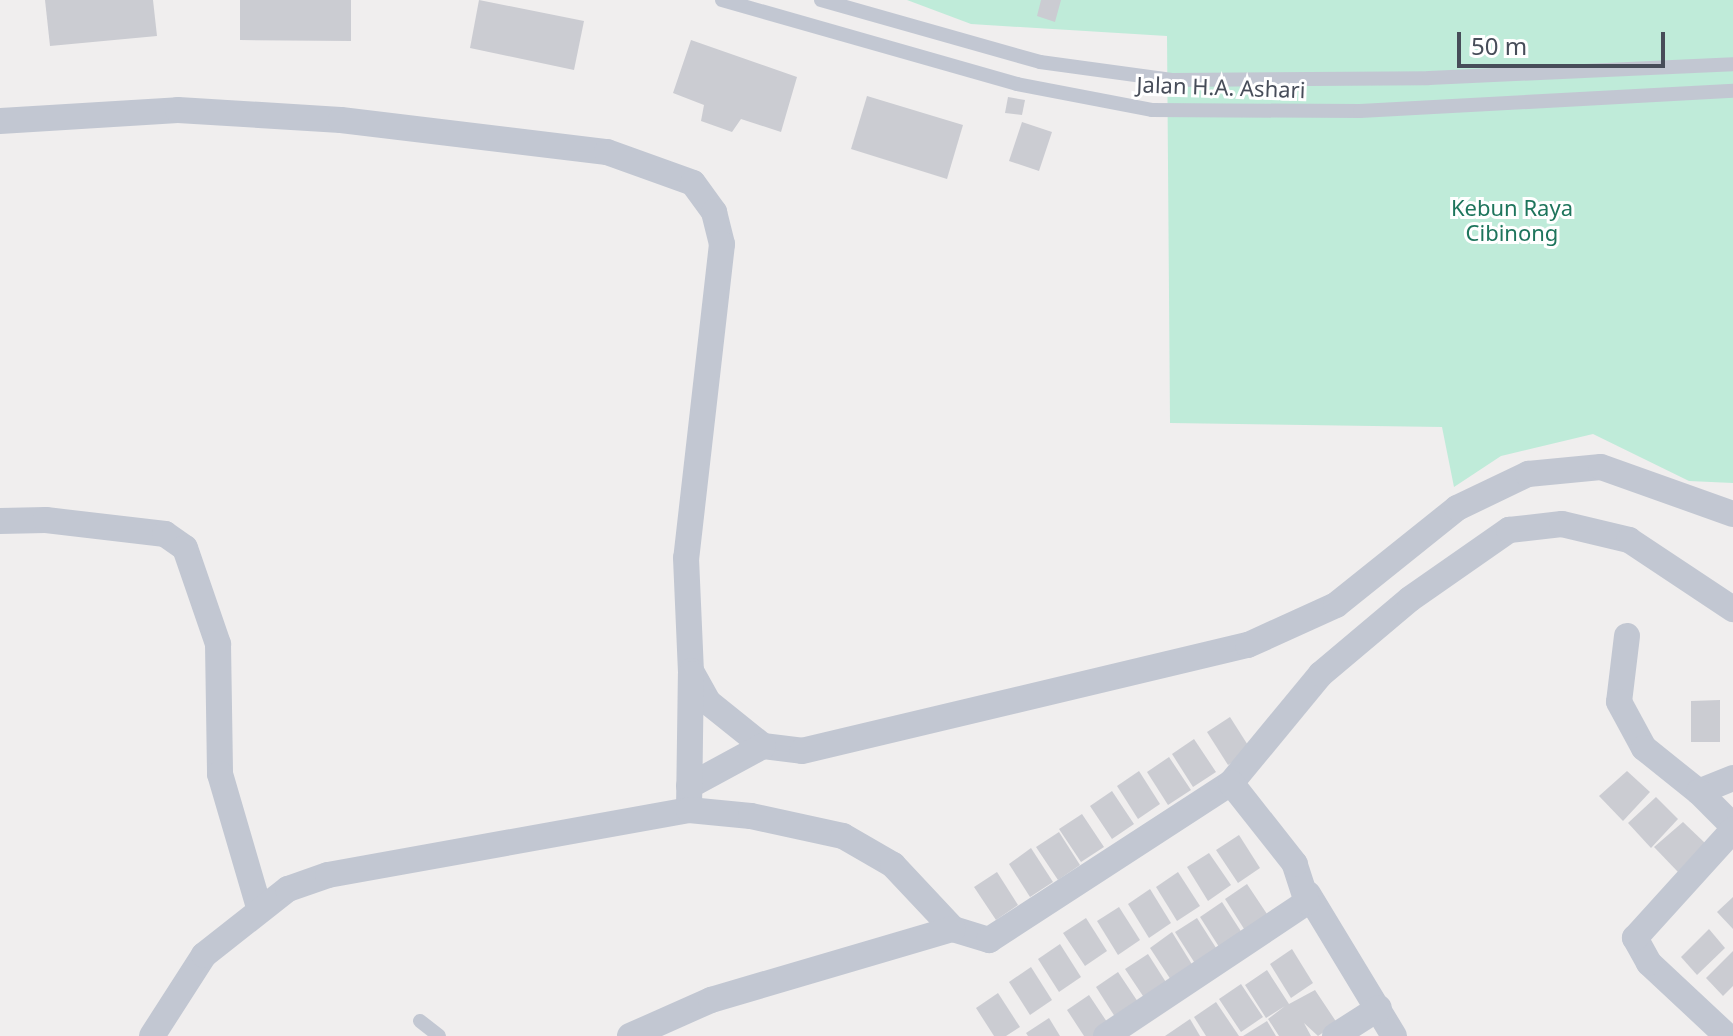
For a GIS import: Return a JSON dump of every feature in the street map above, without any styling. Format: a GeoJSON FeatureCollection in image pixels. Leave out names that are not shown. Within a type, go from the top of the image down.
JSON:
{"type":"FeatureCollection","features":[{"type":"Feature","properties":{"kind":"street"},"geometry":{"type":"LineString","coordinates":[[0,121],[178,110],[341,120],[607,152],[693,183],[714,212],[722,244],[686,558],[691,671],[689,798]]}},
{"type":"Feature","properties":{"kind":"street"},"geometry":{"type":"LineString","coordinates":[[691,671],[708,702],[763,746],[802,751],[1248,645],[1336,605],[1457,508],[1528,474],[1601,467],[1733,514]]}},
{"type":"Feature","properties":{"kind":"street"},"geometry":{"type":"LineString","coordinates":[[0,521],[46,520],[165,534],[185,548],[218,644],[220,774],[259,907]]}},
{"type":"Feature","properties":{"kind":"street"},"geometry":{"type":"LineString","coordinates":[[689,798],[751,816],[843,836],[893,865],[953,929],[976,941],[1007,931],[1231,783],[1321,674],[1410,599],[1509,530],[1562,524],[1629,540],[1733,609]]}},
{"type":"Feature","properties":{"kind":"street"},"geometry":{"type":"LineString","coordinates":[[1627,636],[1618,684],[1625,714],[1644,748],[1699,792],[1733,828],[1635,938],[1649,963],[1727,1036]]}},
{"type":"Feature","properties":{"kind":"street"},"geometry":{"type":"LineString","coordinates":[[152,1036],[204,955],[259,907],[328,875],[508,844],[689,798],[763,746]]}},
{"type":"Feature","properties":{"kind":"street"},"geometry":{"type":"LineString","coordinates":[[1699,792],[1733,778]]}},
{"type":"Feature","properties":{"kind":"street"},"geometry":{"type":"LineString","coordinates":[[1231,783],[1295,864],[1308,894],[1394,1036]]}},
{"type":"Feature","properties":{"kind":"street"},"geometry":{"type":"LineString","coordinates":[[1106,1036],[1288,919],[1308,894]]}},
{"type":"Feature","properties":{"kind":"street"},"geometry":{"type":"LineString","coordinates":[[630,1036],[711,1000],[953,929]]}},
{"type":"Feature","properties":{"kind":"street"},"geometry":{"type":"LineString","coordinates":[[1335,1036],[1379,1008]]}},
{"type":"Feature","properties":{"kind":"lane","name":"Jalan H.A. Ashari"},"geometry":{"type":"LineString","coordinates":[[722,0],[1070,98],[1152,110],[1331,111],[1733,91]]}},
{"type":"Feature","properties":{"kind":"lane","name":"Jalan H.A. Ashari"},"geometry":{"type":"LineString","coordinates":[[821,0],[1076,70],[1172,80],[1385,78],[1733,64]]}},
{"type":"Feature","properties":{"kind":"lane"},"geometry":{"type":"LineString","coordinates":[[1070,98],[1076,70]]}},
{"type":"Feature","properties":{"kind":"lane"},"geometry":{"type":"LineString","coordinates":[[420,1021],[439,1036]]}},
{"type":"Feature","properties":{"kind":"green space","name":"Kebun Raya Cibinong"},"geometry":{"type":"Polygon","coordinates":[[[907,0],[1733,0],[1733,483],[1689,481],[1593,434],[1501,456],[1454,487],[1442,427],[1170,423],[1167,36],[971,24],[907,0]]]}},
{"type":"Feature","properties":{"kind":"building"},"geometry":{"type":"Polygon","coordinates":[[[45,0],[153,0],[157,36],[50,46],[45,0]]]}},
{"type":"Feature","properties":{"kind":"building"},"geometry":{"type":"Polygon","coordinates":[[[240,0],[351,0],[351,41],[240,40],[240,0]]]}},
{"type":"Feature","properties":{"kind":"building"},"geometry":{"type":"Polygon","coordinates":[[[479,0],[584,21],[574,70],[470,48],[479,0]]]}},
{"type":"Feature","properties":{"kind":"building"},"geometry":{"type":"Polygon","coordinates":[[[1041,0],[1061,0],[1055,22],[1037,16],[1041,0]]]}},
{"type":"Feature","properties":{"kind":"building"},"geometry":{"type":"Polygon","coordinates":[[[691,40],[797,77],[781,132],[741,119],[732,132],[701,121],[704,105],[673,93],[691,40]]]}},
{"type":"Feature","properties":{"kind":"building"},"geometry":{"type":"Polygon","coordinates":[[[867,96],[963,125],[947,179],[851,149],[867,96]]]}},
{"type":"Feature","properties":{"kind":"building"},"geometry":{"type":"Polygon","coordinates":[[[1008,97],[1025,100],[1022,115],[1005,113],[1008,97]]]}},
{"type":"Feature","properties":{"kind":"building"},"geometry":{"type":"Polygon","coordinates":[[[1022,122],[1052,132],[1039,171],[1009,161],[1022,122]]]}},
{"type":"Feature","properties":{"kind":"building"},"geometry":{"type":"Polygon","coordinates":[[[1720,700],[1720,742],[1691,742],[1691,701],[1720,700]]]}},
{"type":"Feature","properties":{"kind":"building"},"geometry":{"type":"Polygon","coordinates":[[[1230,717],[1251,750],[1228,765],[1207,732],[1230,717]]]}},
{"type":"Feature","properties":{"kind":"building"},"geometry":{"type":"Polygon","coordinates":[[[1194,739],[1216,772],[1193,787],[1172,754],[1194,739]]]}},
{"type":"Feature","properties":{"kind":"building"},"geometry":{"type":"Polygon","coordinates":[[[1169,757],[1191,790],[1168,805],[1147,772],[1169,757]]]}},
{"type":"Feature","properties":{"kind":"building"},"geometry":{"type":"Polygon","coordinates":[[[1139,771],[1160,804],[1138,819],[1117,786],[1139,771]]]}},
{"type":"Feature","properties":{"kind":"building"},"geometry":{"type":"Polygon","coordinates":[[[1627,771],[1650,792],[1623,821],[1599,796],[1627,771]]]}},
{"type":"Feature","properties":{"kind":"building"},"geometry":{"type":"Polygon","coordinates":[[[1112,791],[1134,824],[1112,839],[1090,806],[1112,791]]]}},
{"type":"Feature","properties":{"kind":"building"},"geometry":{"type":"Polygon","coordinates":[[[1656,797],[1678,819],[1651,848],[1628,823],[1656,797]]]}},
{"type":"Feature","properties":{"kind":"building"},"geometry":{"type":"Polygon","coordinates":[[[1082,814],[1104,847],[1081,862],[1059,829],[1082,814]]]}},
{"type":"Feature","properties":{"kind":"building"},"geometry":{"type":"Polygon","coordinates":[[[1683,822],[1705,843],[1678,872],[1654,847],[1683,822]]]}},
{"type":"Feature","properties":{"kind":"building"},"geometry":{"type":"Polygon","coordinates":[[[1059,832],[1080,865],[1058,880],[1036,847],[1059,832]]]}},
{"type":"Feature","properties":{"kind":"building"},"geometry":{"type":"Polygon","coordinates":[[[1239,835],[1260,868],[1238,883],[1216,850],[1239,835]]]}},
{"type":"Feature","properties":{"kind":"building"},"geometry":{"type":"Polygon","coordinates":[[[1031,848],[1053,882],[1030,897],[1009,864],[1031,848]]]}},
{"type":"Feature","properties":{"kind":"building"},"geometry":{"type":"Polygon","coordinates":[[[1209,853],[1231,885],[1208,901],[1187,867],[1209,853]]]}},
{"type":"Feature","properties":{"kind":"building"},"geometry":{"type":"Polygon","coordinates":[[[997,872],[1018,905],[996,920],[974,887],[997,872]]]}},
{"type":"Feature","properties":{"kind":"building"},"geometry":{"type":"Polygon","coordinates":[[[1178,872],[1200,906],[1177,921],[1156,887],[1178,872]]]}},
{"type":"Feature","properties":{"kind":"building"},"geometry":{"type":"Polygon","coordinates":[[[1247,884],[1269,917],[1246,932],[1225,899],[1247,884]]]}},
{"type":"Feature","properties":{"kind":"building"},"geometry":{"type":"Polygon","coordinates":[[[1150,889],[1171,923],[1149,938],[1128,904],[1150,889]]]}},
{"type":"Feature","properties":{"kind":"building"},"geometry":{"type":"Polygon","coordinates":[[[1733,897],[1733,929],[1717,912],[1733,897]]]}},
{"type":"Feature","properties":{"kind":"building"},"geometry":{"type":"Polygon","coordinates":[[[1222,902],[1244,936],[1221,950],[1200,917],[1222,902]]]}},
{"type":"Feature","properties":{"kind":"building"},"geometry":{"type":"Polygon","coordinates":[[[1119,907],[1140,940],[1118,955],[1097,921],[1119,907]]]}},
{"type":"Feature","properties":{"kind":"building"},"geometry":{"type":"Polygon","coordinates":[[[1086,918],[1107,951],[1085,966],[1063,933],[1086,918]]]}},
{"type":"Feature","properties":{"kind":"building"},"geometry":{"type":"Polygon","coordinates":[[[1197,918],[1218,951],[1196,965],[1175,932],[1197,918]]]}},
{"type":"Feature","properties":{"kind":"building"},"geometry":{"type":"Polygon","coordinates":[[[1709,929],[1725,948],[1697,975],[1681,957],[1709,929]]]}},
{"type":"Feature","properties":{"kind":"building"},"geometry":{"type":"Polygon","coordinates":[[[1172,932],[1193,966],[1171,980],[1150,948],[1172,932]]]}},
{"type":"Feature","properties":{"kind":"building"},"geometry":{"type":"Polygon","coordinates":[[[1060,944],[1081,977],[1059,992],[1038,959],[1060,944]]]}},
{"type":"Feature","properties":{"kind":"building"},"geometry":{"type":"Polygon","coordinates":[[[1292,949],[1313,983],[1291,998],[1270,964],[1292,949]]]}},
{"type":"Feature","properties":{"kind":"building"},"geometry":{"type":"Polygon","coordinates":[[[1733,951],[1733,986],[1723,996],[1706,978],[1733,951]]]}},
{"type":"Feature","properties":{"kind":"building"},"geometry":{"type":"Polygon","coordinates":[[[1148,954],[1169,987],[1147,1002],[1125,969],[1148,954]]]}},
{"type":"Feature","properties":{"kind":"building"},"geometry":{"type":"Polygon","coordinates":[[[1031,967],[1052,1000],[1030,1015],[1009,982],[1031,967]]]}},
{"type":"Feature","properties":{"kind":"building"},"geometry":{"type":"Polygon","coordinates":[[[1267,970],[1289,1004],[1315,990],[1337,1023],[1318,1036],[1304,1023],[1311,1036],[1279,1036],[1268,1019],[1285,1006],[1266,1018],[1245,985],[1267,970]]]}},
{"type":"Feature","properties":{"kind":"building"},"geometry":{"type":"Polygon","coordinates":[[[1118,972],[1140,1005],[1117,1020],[1096,987],[1118,972]]]}},
{"type":"Feature","properties":{"kind":"building"},"geometry":{"type":"Polygon","coordinates":[[[1241,984],[1263,1017],[1241,1032],[1219,999],[1241,984]]]}},
{"type":"Feature","properties":{"kind":"building"},"geometry":{"type":"Polygon","coordinates":[[[998,993],[1020,1027],[1006,1036],[994,1036],[976,1008],[998,993]]]}},
{"type":"Feature","properties":{"kind":"building"},"geometry":{"type":"Polygon","coordinates":[[[1089,995],[1111,1028],[1099,1036],[1084,1036],[1067,1010],[1089,995]]]}},
{"type":"Feature","properties":{"kind":"building"},"geometry":{"type":"Polygon","coordinates":[[[1216,1002],[1239,1036],[1206,1036],[1194,1017],[1216,1002]]]}},
{"type":"Feature","properties":{"kind":"building"},"geometry":{"type":"Polygon","coordinates":[[[1049,1018],[1060,1036],[1028,1036],[1026,1033],[1049,1018]]]}},
{"type":"Feature","properties":{"kind":"building"},"geometry":{"type":"Polygon","coordinates":[[[1190,1019],[1200,1036],[1165,1036],[1190,1019]]]}},
{"type":"Feature","properties":{"kind":"building"},"geometry":{"type":"Polygon","coordinates":[[[1267,1021],[1276,1036],[1243,1036],[1267,1021]]]}}]}
